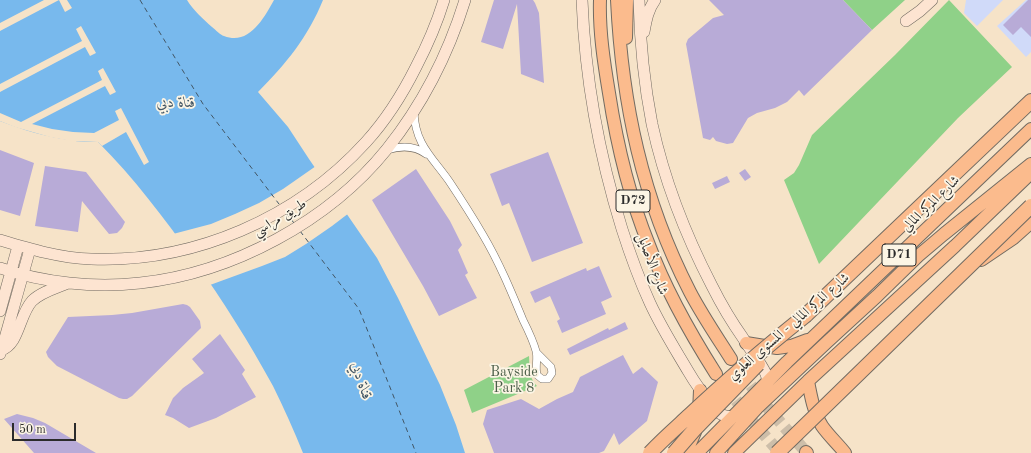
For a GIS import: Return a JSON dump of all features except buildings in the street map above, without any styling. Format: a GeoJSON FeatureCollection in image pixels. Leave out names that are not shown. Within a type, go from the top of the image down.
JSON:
{"type":"FeatureCollection","features":[{"type":"Feature","properties":{"kind":"highway","name":"شارع المركز المالي - المستوى العلوي"},"geometry":{"type":"LineString","coordinates":[[650,453],[733,375],[806,315],[1031,101]]}},
{"type":"Feature","properties":{"kind":"highway"},"geometry":{"type":"LineString","coordinates":[[777,453],[1031,206]]}},
{"type":"Feature","properties":{"kind":"highway"},"geometry":{"type":"LineString","coordinates":[[969,267],[998,248],[1031,221]]}},
{"type":"Feature","properties":{"kind":"highway"},"geometry":{"type":"LineString","coordinates":[[674,453],[700,424],[806,315]]}},
{"type":"Feature","properties":{"kind":"main road"},"geometry":{"type":"LineString","coordinates":[[597,0],[600,13]]}},
{"type":"Feature","properties":{"kind":"main road","name":"شارع الأصايل"},"geometry":{"type":"LineString","coordinates":[[600,0],[606,75],[616,133],[622,162],[639,218],[672,299],[716,374]]}},
{"type":"Feature","properties":{"kind":"main road","name":"شارع الأصايل"},"geometry":{"type":"LineString","coordinates":[[617,0],[620,47],[631,123],[648,191],[679,270],[703,315],[731,359]]}},
{"type":"Feature","properties":{"kind":"main road"},"geometry":{"type":"LineString","coordinates":[[623,73],[626,53],[628,0]]}},
{"type":"Feature","properties":{"kind":"main road","name":"شارع المركز المالي"},"geometry":{"type":"LineString","coordinates":[[697,453],[812,338],[1031,129]]}},
{"type":"Feature","properties":{"kind":"main road"},"geometry":{"type":"LineString","coordinates":[[716,453],[757,408],[926,249],[1031,164]]}},
{"type":"Feature","properties":{"kind":"main road","name":"D71"},"geometry":{"type":"LineString","coordinates":[[734,453],[808,381],[955,246],[1031,173]]}},
{"type":"Feature","properties":{"kind":"main road"},"geometry":{"type":"LineString","coordinates":[[746,343],[777,348],[792,346],[812,338]]}},
{"type":"Feature","properties":{"kind":"main road"},"geometry":{"type":"LineString","coordinates":[[808,381],[812,402],[818,419],[846,453]]}},
{"type":"Feature","properties":{"kind":"main road"},"geometry":{"type":"LineString","coordinates":[[686,453],[698,419],[700,390]]}},
{"type":"Feature","properties":{"kind":"main road"},"geometry":{"type":"LineString","coordinates":[[723,427],[730,427],[733,431],[732,436]]}},
{"type":"Feature","properties":{"kind":"street","name":"طريق مراسي"},"geometry":{"type":"LineString","coordinates":[[0,240],[60,256],[90,259],[121,259],[174,252],[193,247],[229,236],[264,221],[296,202],[327,180],[367,141],[412,76],[429,40],[444,0]]}},
{"type":"Feature","properties":{"kind":"street","name":"طريق مراسي"},"geometry":{"type":"LineString","coordinates":[[5,270],[23,275],[68,282],[103,284],[141,283],[178,276],[236,258],[272,241],[307,221],[339,197],[364,174],[384,152],[414,112],[439,68],[454,34],[465,0]]}},
{"type":"Feature","properties":{"kind":"street","name":"شارع الأصايل"},"geometry":{"type":"LineString","coordinates":[[582,0],[584,37],[594,114],[618,214],[634,266],[649,302],[667,336],[700,390],[719,412],[726,416],[733,417]]}},
{"type":"Feature","properties":{"kind":"street"},"geometry":{"type":"LineString","coordinates":[[639,0],[646,84],[652,123],[656,142],[670,185],[686,228],[719,300],[764,370],[768,381],[765,393],[757,408],[746,414],[733,417]]}},
{"type":"Feature","properties":{"kind":"street"},"geometry":{"type":"LineString","coordinates":[[642,45],[648,13],[655,0]]}},
{"type":"Feature","properties":{"kind":"street"},"geometry":{"type":"LineString","coordinates":[[923,0],[906,21],[932,0]]}},
{"type":"Feature","properties":{"kind":"street"},"geometry":{"type":"LineString","coordinates":[[414,112],[414,122],[418,136],[430,157],[459,196],[484,237],[506,280],[537,353]]}},
{"type":"Feature","properties":{"kind":"street"},"geometry":{"type":"LineString","coordinates":[[384,152],[402,146],[424,152],[430,157]]}},
{"type":"Feature","properties":{"kind":"street"},"geometry":{"type":"LineString","coordinates":[[0,311],[5,270],[18,246]]}},
{"type":"Feature","properties":{"kind":"street"},"geometry":{"type":"LineString","coordinates":[[1,352],[30,249]]}},
{"type":"Feature","properties":{"kind":"street"},"geometry":{"type":"LineString","coordinates":[[1,352],[7,349],[13,342],[24,312],[33,301],[43,294],[68,282]]}},
{"type":"Feature","properties":{"kind":"shaded area"},"geometry":{"type":"Polygon","coordinates":[[[966,0],[1003,0],[977,26],[964,13],[966,0]]]}},
{"type":"Feature","properties":{"kind":"shaded area"},"geometry":{"type":"Polygon","coordinates":[[[1026,0],[1031,0],[1031,52],[1026,57],[997,26],[1026,0]]]}},
{"type":"Feature","properties":{"kind":"green space"},"geometry":{"type":"Polygon","coordinates":[[[843,0],[905,0],[872,30],[843,0]]]}},
{"type":"Feature","properties":{"kind":"green space"},"geometry":{"type":"Polygon","coordinates":[[[949,0],[1012,67],[958,118],[819,264],[784,180],[794,173],[799,165],[812,135],[895,55],[949,0]]]}},
{"type":"Feature","properties":{"kind":"green space","name":"Bayside Park 8"},"geometry":{"type":"Polygon","coordinates":[[[529,356],[531,376],[537,386],[472,413],[464,390],[529,356]]]}},
{"type":"Feature","properties":{"kind":"water","name":"قناة دبي"},"geometry":{"type":"Polygon","coordinates":[[[0,0],[187,0],[198,14],[220,34],[233,38],[248,34],[255,28],[274,0],[323,0],[303,38],[278,71],[258,92],[288,127],[377,258],[440,385],[456,425],[465,453],[303,453],[273,386],[255,354],[194,260],[137,184],[98,142],[77,141],[52,137],[0,121],[0,0]]]}},
{"type":"Feature","properties":{"kind":"pier"},"geometry":{"type":"Polygon","coordinates":[[[44,0],[59,0],[0,31],[0,23],[44,0]]]}},
{"type":"Feature","properties":{"kind":"pier"},"geometry":{"type":"Polygon","coordinates":[[[59,0],[67,0],[72,8],[65,12],[59,0]]]}},
{"type":"Feature","properties":{"kind":"pier"},"geometry":{"type":"Polygon","coordinates":[[[81,26],[96,53],[90,56],[85,47],[0,92],[0,84],[82,41],[76,29],[81,26]]]}},
{"type":"Feature","properties":{"kind":"pier"},"geometry":{"type":"Polygon","coordinates":[[[103,68],[116,92],[110,95],[105,86],[32,124],[52,129],[94,133],[119,120],[115,111],[121,108],[149,162],[144,165],[126,132],[102,146],[98,142],[71,141],[50,137],[0,121],[0,113],[21,122],[102,80],[98,71],[103,68]]]}},
{"type":"Feature","properties":{"kind":"pier"},"geometry":{"type":"Polygon","coordinates":[[[316,166],[349,213],[285,257],[210,285],[173,234],[211,224],[259,203],[283,189],[316,166]]]}},
{"type":"Feature","properties":{"kind":"ferry route"},"geometry":{"type":"LineString","coordinates":[[140,0],[203,104],[279,204]]}},
{"type":"Feature","properties":{"kind":"ferry route"},"geometry":{"type":"LineString","coordinates":[[286,213],[294,223]]}},
{"type":"Feature","properties":{"kind":"ferry route"},"geometry":{"type":"LineString","coordinates":[[300,231],[359,309],[416,453]]}},
{"type":"Feature","properties":{"kind":"tunnel"},"geometry":{"type":"LineString","coordinates":[[740,371],[767,407],[806,452]]}},
{"type":"Feature","properties":{"kind":"tunnel"},"geometry":{"type":"LineString","coordinates":[[725,386],[752,421],[780,453]]}}]}
